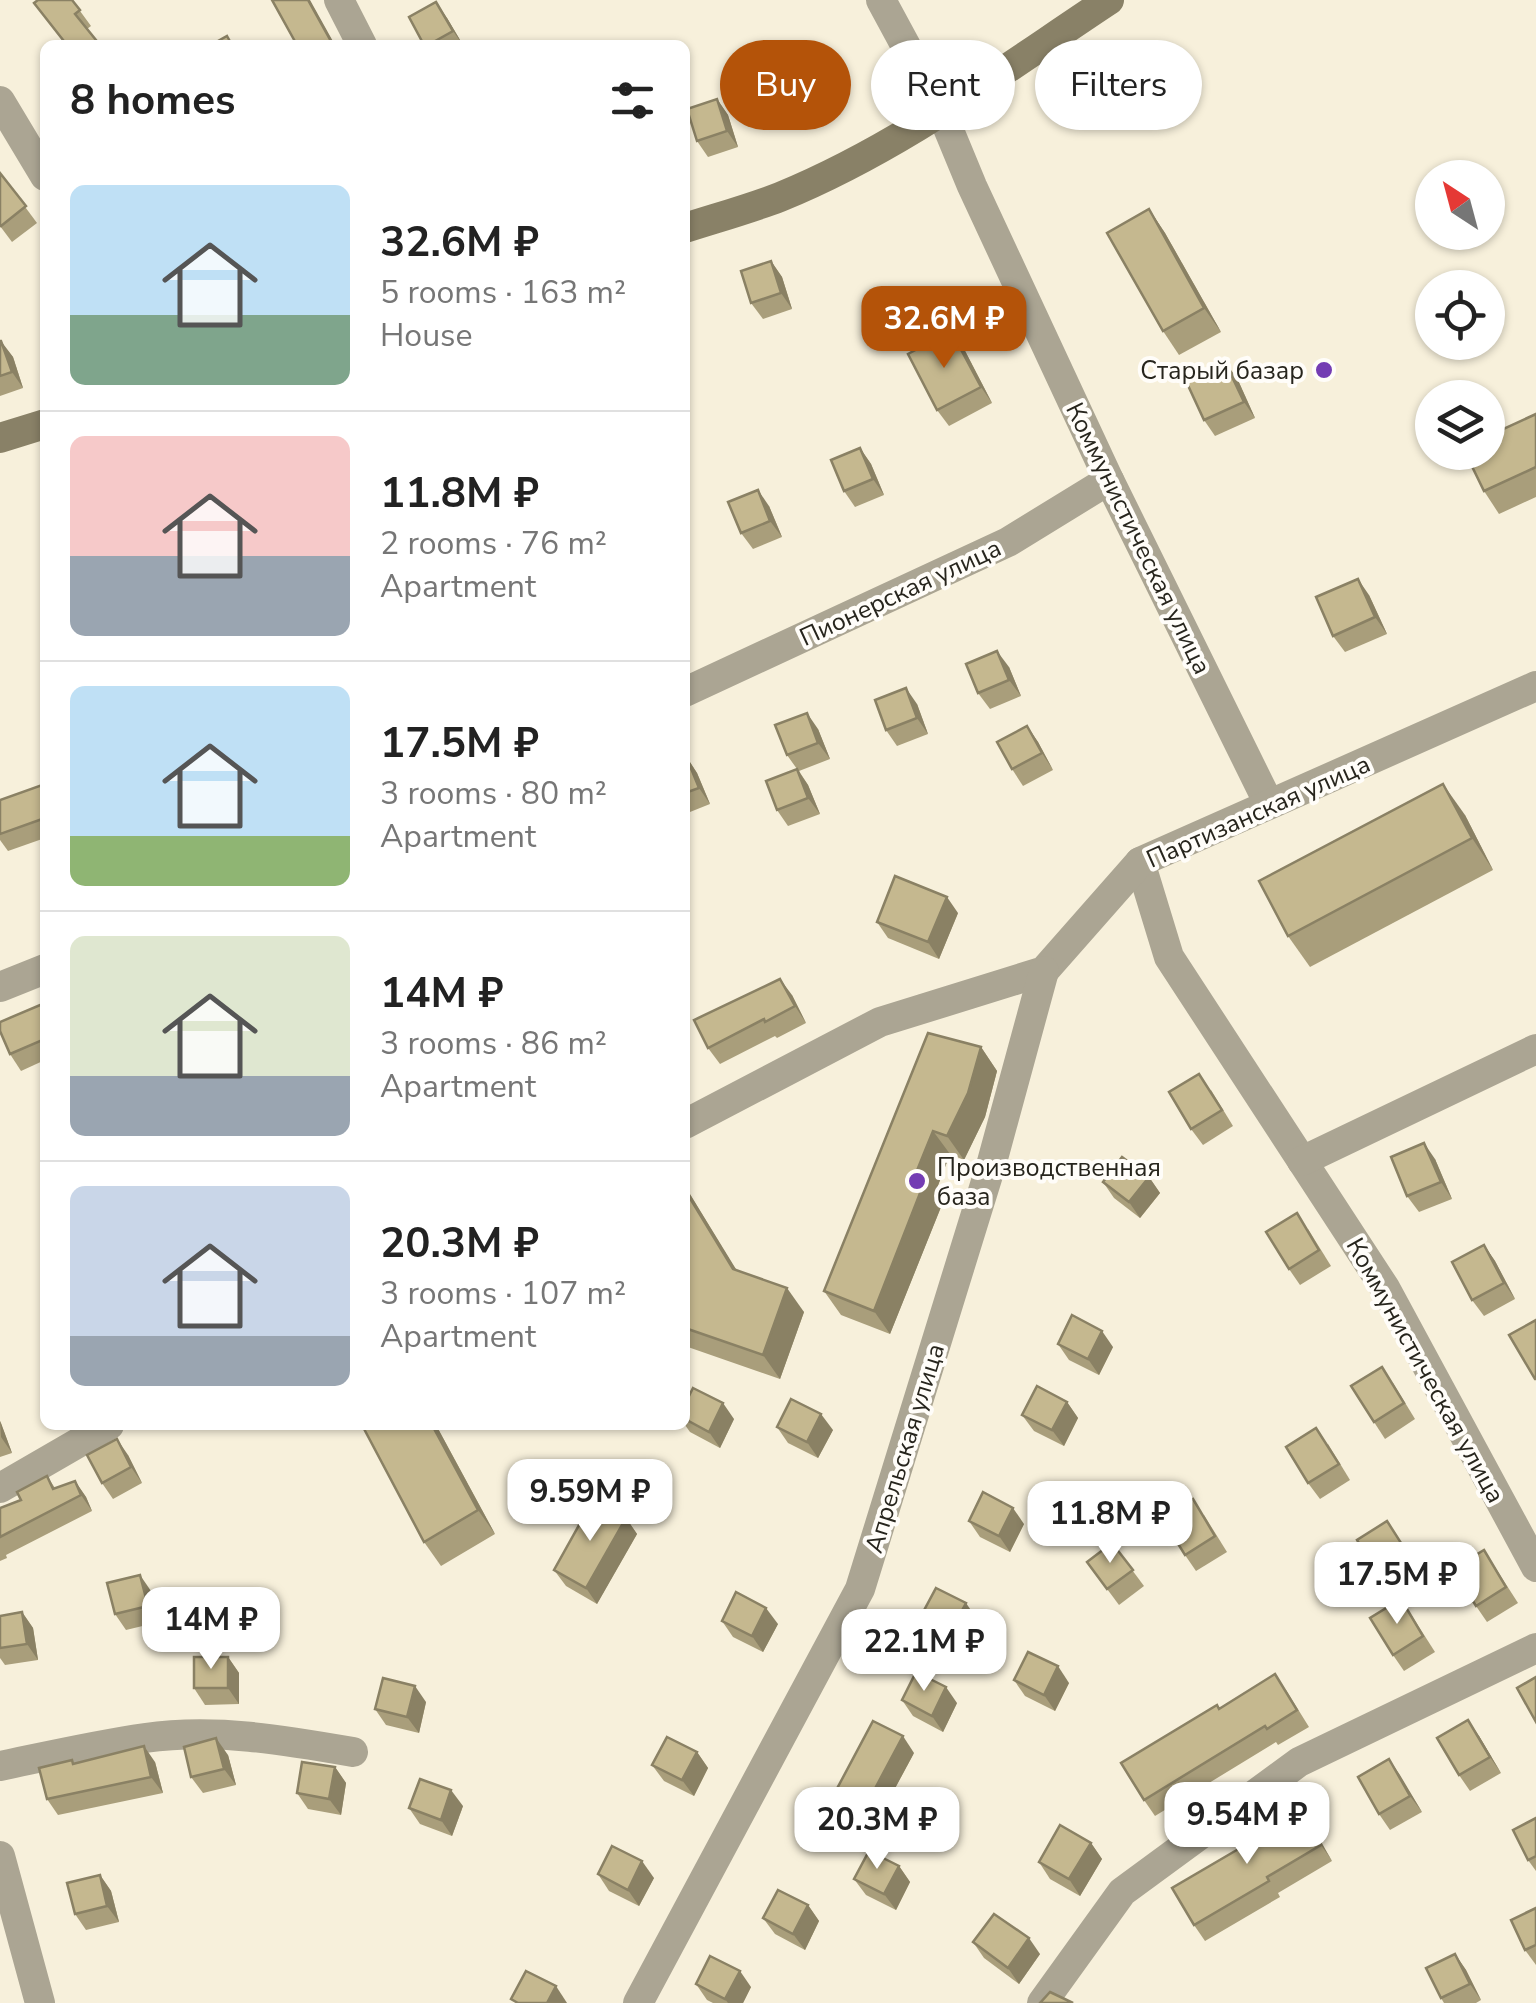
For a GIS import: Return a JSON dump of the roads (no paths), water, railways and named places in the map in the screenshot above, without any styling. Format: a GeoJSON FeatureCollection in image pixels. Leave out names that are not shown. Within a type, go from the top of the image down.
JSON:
{"type":"FeatureCollection","features":[{"type":"Feature","properties":{"kind":"street"},"geometry":{"type":"LineString","coordinates":[[339,0],[359,40]]}},
{"type":"Feature","properties":{"kind":"street","name":"Коммунистическая улица"},"geometry":{"type":"LineString","coordinates":[[881,0],[903,40]]}},
{"type":"Feature","properties":{"kind":"street"},"geometry":{"type":"LineString","coordinates":[[1015,62],[1109,0]]}},
{"type":"Feature","properties":{"kind":"street"},"geometry":{"type":"LineString","coordinates":[[0,101],[40,168]]}},
{"type":"Feature","properties":{"kind":"street"},"geometry":{"type":"LineString","coordinates":[[690,226],[779,197],[866,156],[909,130]]}},
{"type":"Feature","properties":{"kind":"street","name":"Коммунистическая улица"},"geometry":{"type":"LineString","coordinates":[[949,130],[1109,480],[1269,804]]}},
{"type":"Feature","properties":{"kind":"street"},"geometry":{"type":"LineString","coordinates":[[0,438],[40,426]]}},
{"type":"Feature","properties":{"kind":"street","name":"Пионерская улица"},"geometry":{"type":"LineString","coordinates":[[690,690],[1008,542],[1109,480]]}},
{"type":"Feature","properties":{"kind":"street","name":"Партизанская улица"},"geometry":{"type":"LineString","coordinates":[[1044,971],[1140,862],[1536,686]]}},
{"type":"Feature","properties":{"kind":"street","name":"Коммунистическая улица"},"geometry":{"type":"LineString","coordinates":[[1140,862],[1169,958],[1385,1288],[1536,1567]]}},
{"type":"Feature","properties":{"kind":"street"},"geometry":{"type":"LineString","coordinates":[[0,988],[40,971]]}},
{"type":"Feature","properties":{"kind":"street"},"geometry":{"type":"LineString","coordinates":[[690,1121],[880,1022],[1044,971]]}},
{"type":"Feature","properties":{"kind":"street","name":"Апрельская улица"},"geometry":{"type":"LineString","coordinates":[[638,2003],[860,1590],[992,1162],[1044,971]]}},
{"type":"Feature","properties":{"kind":"street"},"geometry":{"type":"LineString","coordinates":[[1302,1160],[1536,1049]]}},
{"type":"Feature","properties":{"kind":"street"},"geometry":{"type":"LineString","coordinates":[[0,1488],[99,1430]]}},
{"type":"Feature","properties":{"kind":"street"},"geometry":{"type":"LineString","coordinates":[[1042,2003],[1122,1892],[1299,1762],[1536,1648]]}},
{"type":"Feature","properties":{"kind":"street"},"geometry":{"type":"LineString","coordinates":[[0,1766],[146,1738],[204,1734],[267,1738],[353,1752]]}},
{"type":"Feature","properties":{"kind":"street"},"geometry":{"type":"LineString","coordinates":[[0,1856],[40,2003]]}},
{"type":"Feature","properties":{"kind":"place","name":"Старый базар"},"geometry":{"type":"Point","coordinates":[1324,370]}},
{"type":"Feature","properties":{"kind":"place","name":"Производственная база"},"geometry":{"type":"Point","coordinates":[917,1181]}}]}
